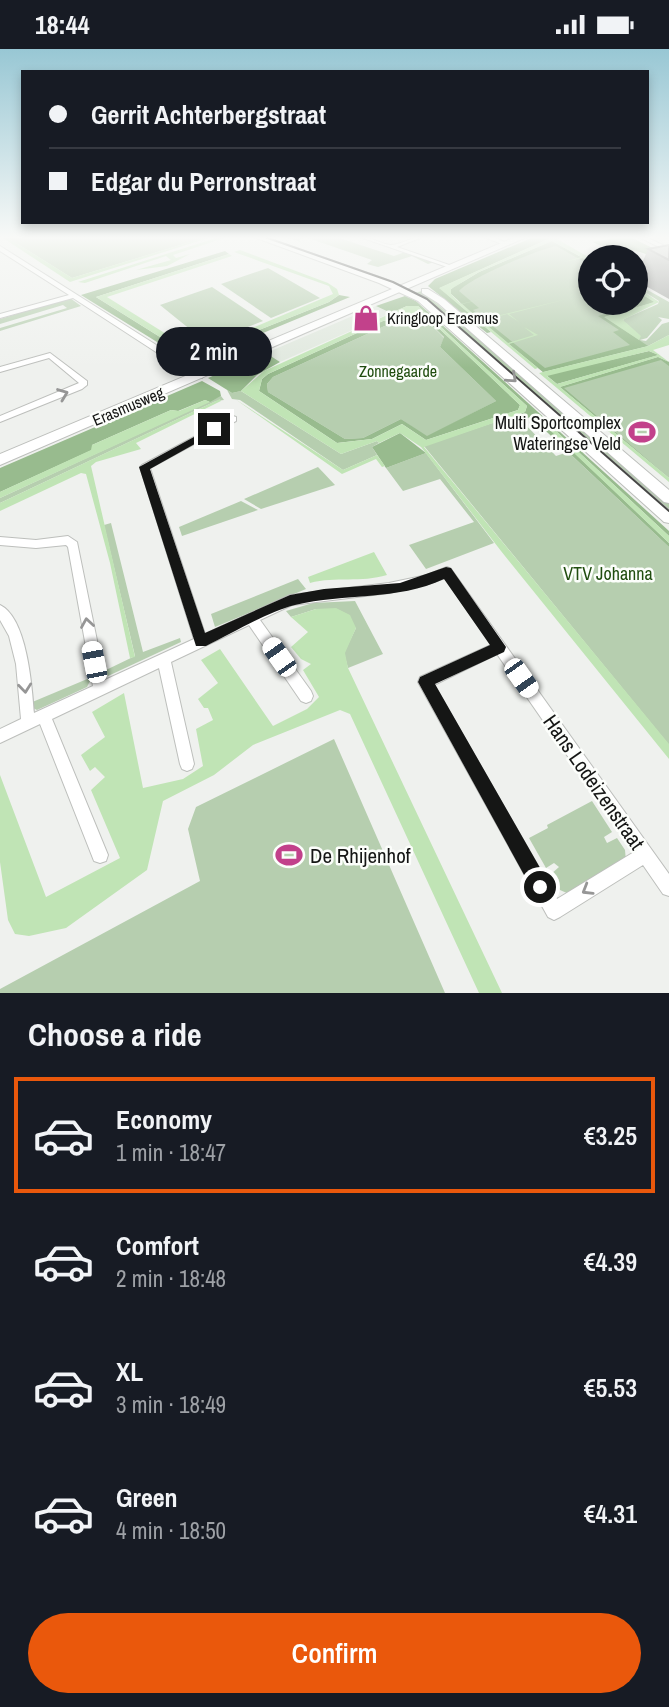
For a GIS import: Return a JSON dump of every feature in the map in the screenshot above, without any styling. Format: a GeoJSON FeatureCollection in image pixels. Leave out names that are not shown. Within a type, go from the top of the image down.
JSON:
{"type":"FeatureCollection","features":[{"type":"Feature","properties":{"kind":"main road","name":"Erasmusweg"},"geometry":{"type":"LineString","coordinates":[[0,451],[417,280]]}},
{"type":"Feature","properties":{"kind":"main road","name":"Erasmusweg"},"geometry":{"type":"LineString","coordinates":[[0,460],[195,373]]}},
{"type":"Feature","properties":{"kind":"street"},"geometry":{"type":"LineString","coordinates":[[49,280],[195,373]]}},
{"type":"Feature","properties":{"kind":"street"},"geometry":{"type":"LineString","coordinates":[[386,280],[404,286],[429,305],[669,518]]}},
{"type":"Feature","properties":{"kind":"street"},"geometry":{"type":"LineString","coordinates":[[388,280],[441,301],[669,498]]}},
{"type":"Feature","properties":{"kind":"street"},"geometry":{"type":"LineString","coordinates":[[0,316],[73,296]]}},
{"type":"Feature","properties":{"kind":"street"},"geometry":{"type":"LineString","coordinates":[[0,370],[50,355],[83,381],[82,385],[0,419]]}},
{"type":"Feature","properties":{"kind":"street"},"geometry":{"type":"LineString","coordinates":[[201,642],[145,467],[233,419]]}},
{"type":"Feature","properties":{"kind":"street"},"geometry":{"type":"LineString","coordinates":[[0,541],[36,544],[68,540],[73,545],[100,690]]}},
{"type":"Feature","properties":{"kind":"street","name":"Hans Lodeizenstraat"},"geometry":{"type":"LineString","coordinates":[[251,618],[290,600],[324,594],[400,588],[426,582],[446,572],[669,888]]}},
{"type":"Feature","properties":{"kind":"street"},"geometry":{"type":"LineString","coordinates":[[0,610],[14,628],[20,648],[28,724]]}},
{"type":"Feature","properties":{"kind":"street"},"geometry":{"type":"LineString","coordinates":[[0,736],[251,618],[306,696]]}},
{"type":"Feature","properties":{"kind":"street"},"geometry":{"type":"LineString","coordinates":[[499,647],[425,682],[554,911],[645,854]]}},
{"type":"Feature","properties":{"kind":"street"},"geometry":{"type":"LineString","coordinates":[[164,659],[187,764]]}},
{"type":"Feature","properties":{"kind":"street"},"geometry":{"type":"LineString","coordinates":[[44,716],[100,855]]}},
{"type":"Feature","properties":{"kind":"shaded area"},"geometry":{"type":"Polygon","coordinates":[[[130,280],[148,280],[96,297],[192,357],[329,302],[339,295],[350,297],[191,363],[81,295],[130,280]]]}},
{"type":"Feature","properties":{"kind":"shaded area"},"geometry":{"type":"Polygon","coordinates":[[[148,280],[159,280],[107,297],[195,352],[333,294],[329,286],[312,280],[320,280],[337,289],[339,295],[329,302],[192,357],[96,297],[148,280]]]}},
{"type":"Feature","properties":{"kind":"shaded area"},"geometry":{"type":"Polygon","coordinates":[[[434,280],[458,280],[440,288],[491,332],[487,333],[428,286],[434,280]]]}},
{"type":"Feature","properties":{"kind":"shaded area"},"geometry":{"type":"Polygon","coordinates":[[[457,280],[466,280],[451,289],[451,294],[461,304],[494,296],[462,304],[480,320],[567,299],[509,314],[519,322],[507,314],[482,321],[508,343],[534,335],[524,327],[538,335],[509,344],[538,368],[535,369],[439,288],[457,280]]]}},
{"type":"Feature","properties":{"kind":"shaded area"},"geometry":{"type":"Polygon","coordinates":[[[466,280],[475,280],[459,291],[479,308],[473,310],[484,319],[480,320],[451,294],[451,289],[466,280]]]}},
{"type":"Feature","properties":{"kind":"shaded area"},"geometry":{"type":"Polygon","coordinates":[[[648,295],[659,302],[648,308],[648,304],[654,302],[648,298],[648,295]]]}},
{"type":"Feature","properties":{"kind":"shaded area"},"geometry":{"type":"Polygon","coordinates":[[[405,296],[416,301],[669,531],[669,536],[542,418],[539,419],[669,543],[669,547],[531,417],[520,420],[516,415],[525,412],[527,406],[418,306],[407,306],[391,313],[376,306],[405,296]]]}},
{"type":"Feature","properties":{"kind":"shaded area"},"geometry":{"type":"Polygon","coordinates":[[[376,306],[391,313],[280,362],[266,353],[376,306]]]}},
{"type":"Feature","properties":{"kind":"shaded area"},"geometry":{"type":"Polygon","coordinates":[[[407,306],[418,306],[527,406],[525,412],[424,447],[669,744],[669,759],[421,447],[400,433],[379,443],[377,441],[341,454],[241,391],[264,371],[407,306]],[[406,316],[383,321],[268,374],[262,379],[259,391],[337,443],[372,439],[402,424],[426,440],[518,410],[520,405],[427,317],[406,316]]]}},
{"type":"Feature","properties":{"kind":"shaded area"},"geometry":{"type":"Polygon","coordinates":[[[612,315],[605,317],[648,346],[543,372],[481,321],[485,320],[545,368],[630,345],[613,332],[619,330],[598,316],[612,315]]]}},
{"type":"Feature","properties":{"kind":"shaded area"},"geometry":{"type":"Polygon","coordinates":[[[633,315],[623,320],[641,336],[639,340],[604,317],[633,315]]]}},
{"type":"Feature","properties":{"kind":"shaded area"},"geometry":{"type":"Polygon","coordinates":[[[406,316],[427,317],[520,405],[518,410],[426,440],[402,424],[372,439],[337,443],[259,391],[262,379],[268,374],[383,321],[406,316]],[[414,320],[389,324],[273,377],[267,384],[268,392],[345,439],[363,438],[401,419],[427,436],[496,401],[440,347],[444,337],[430,325],[414,320]]]}},
{"type":"Feature","properties":{"kind":"shaded area"},"geometry":{"type":"Polygon","coordinates":[[[669,335],[669,345],[653,350],[669,362],[658,357],[560,387],[669,478],[669,482],[539,373],[648,346],[669,335]],[[649,351],[547,376],[557,384],[658,355],[649,351]]]}},
{"type":"Feature","properties":{"kind":"shaded area"},"geometry":{"type":"Polygon","coordinates":[[[649,351],[659,355],[557,384],[546,375],[649,351]]]}},
{"type":"Feature","properties":{"kind":"shaded area"},"geometry":{"type":"Polygon","coordinates":[[[266,353],[280,362],[257,375],[241,391],[232,393],[208,378],[266,353]]]}},
{"type":"Feature","properties":{"kind":"shaded area"},"geometry":{"type":"Polygon","coordinates":[[[658,357],[669,362],[669,366],[661,360],[564,388],[669,478],[560,387],[658,357]]]}},
{"type":"Feature","properties":{"kind":"shaded area"},"geometry":{"type":"Polygon","coordinates":[[[202,381],[220,391],[221,396],[178,411],[171,410],[92,445],[92,450],[0,492],[0,468],[202,381]]]}},
{"type":"Feature","properties":{"kind":"shaded area"},"geometry":{"type":"Polygon","coordinates":[[[220,399],[221,401],[136,443],[141,449],[96,462],[91,466],[135,657],[130,658],[110,563],[86,474],[81,473],[0,511],[0,503],[220,399]]]}},
{"type":"Feature","properties":{"kind":"shaded area"},"geometry":{"type":"Polygon","coordinates":[[[235,399],[343,470],[377,455],[385,466],[382,467],[376,459],[342,474],[235,399]]]}},
{"type":"Feature","properties":{"kind":"shaded area"},"geometry":{"type":"Polygon","coordinates":[[[205,400],[210,402],[0,498],[0,492],[91,450],[92,445],[171,410],[179,411],[205,400]]]}},
{"type":"Feature","properties":{"kind":"shaded area"},"geometry":{"type":"Polygon","coordinates":[[[542,418],[669,536],[669,543],[538,419],[542,418]]]}},
{"type":"Feature","properties":{"kind":"shaded area"},"geometry":{"type":"Polygon","coordinates":[[[400,433],[426,453],[386,468],[372,447],[400,433]]]}},
{"type":"Feature","properties":{"kind":"shaded area"},"geometry":{"type":"Polygon","coordinates":[[[374,552],[387,575],[310,583],[308,577],[374,552]]]}},
{"type":"Feature","properties":{"kind":"shaded area"},"geometry":{"type":"Polygon","coordinates":[[[336,608],[350,615],[356,628],[345,653],[348,668],[502,993],[479,993],[350,714],[340,710],[253,745],[214,775],[163,801],[147,870],[66,928],[29,936],[15,934],[8,920],[0,862],[0,775],[46,897],[120,858],[91,790],[105,777],[95,767],[90,771],[81,755],[105,737],[92,712],[124,693],[143,788],[183,779],[203,766],[196,729],[213,720],[208,708],[204,708],[198,699],[218,683],[201,660],[220,649],[273,726],[307,709],[319,697],[303,670],[311,664],[301,659],[291,647],[308,632],[291,617],[316,609],[336,608]]]}},
{"type":"Feature","properties":{"kind":"green space"},"geometry":{"type":"Polygon","coordinates":[[[233,280],[289,280],[320,298],[271,318],[221,284],[233,280]]]}},
{"type":"Feature","properties":{"kind":"green space"},"geometry":{"type":"Polygon","coordinates":[[[467,280],[578,280],[578,315],[609,315],[605,316],[631,328],[624,319],[633,315],[648,315],[648,308],[658,304],[659,301],[648,294],[648,290],[669,302],[669,319],[658,317],[662,320],[647,338],[640,340],[646,341],[662,324],[669,322],[669,335],[648,346],[543,372],[461,305],[452,287],[467,280]]]}},
{"type":"Feature","properties":{"kind":"green space"},"geometry":{"type":"Polygon","coordinates":[[[212,287],[263,321],[207,343],[160,305],[212,287]]]}},
{"type":"Feature","properties":{"kind":"green space"},"geometry":{"type":"Polygon","coordinates":[[[422,291],[669,501],[669,516],[415,293],[422,291]]]}},
{"type":"Feature","properties":{"kind":"green space"},"geometry":{"type":"Polygon","coordinates":[[[70,298],[81,306],[0,331],[0,328],[67,308],[63,305],[0,324],[0,319],[70,298]]]}},
{"type":"Feature","properties":{"kind":"green space","name":"Zonnegaarde"},"geometry":{"type":"Polygon","coordinates":[[[414,320],[427,323],[437,331],[444,338],[440,347],[496,401],[427,437],[401,419],[363,438],[345,439],[268,392],[267,384],[273,377],[389,324],[414,320]]]}},
{"type":"Feature","properties":{"kind":"green space","name":"Multi Sportcomplex Wateringse Veld"},"geometry":{"type":"Polygon","coordinates":[[[658,357],[669,362],[669,478],[560,387],[658,357]]]}},
{"type":"Feature","properties":{"kind":"green space"},"geometry":{"type":"Polygon","coordinates":[[[227,390],[232,393],[241,391],[341,454],[377,441],[379,443],[372,447],[377,455],[343,470],[240,400],[232,399],[227,390]]]}},
{"type":"Feature","properties":{"kind":"green space"},"geometry":{"type":"Polygon","coordinates":[[[221,396],[224,400],[216,401],[0,503],[0,498],[221,396]]]}},
{"type":"Feature","properties":{"kind":"green space","name":"VTV Johanna"},"geometry":{"type":"Polygon","coordinates":[[[516,415],[556,456],[568,452],[669,547],[669,745],[424,446],[516,415]]]}},
{"type":"Feature","properties":{"kind":"green space"},"geometry":{"type":"Polygon","coordinates":[[[426,453],[494,543],[426,569],[409,545],[474,522],[440,479],[403,491],[386,468],[426,453]]]}},
{"type":"Feature","properties":{"kind":"green space"},"geometry":{"type":"Polygon","coordinates":[[[318,467],[335,485],[261,509],[244,499],[318,467]]]}},
{"type":"Feature","properties":{"kind":"green space"},"geometry":{"type":"Polygon","coordinates":[[[241,501],[258,510],[182,536],[179,527],[241,501]]]}},
{"type":"Feature","properties":{"kind":"green space"},"geometry":{"type":"Polygon","coordinates":[[[111,523],[143,652],[180,638],[181,642],[108,676],[106,670],[135,656],[104,525],[111,523]]]}},
{"type":"Feature","properties":{"kind":"green space"},"geometry":{"type":"Polygon","coordinates":[[[298,579],[306,589],[215,627],[211,614],[298,579]]]}},
{"type":"Feature","properties":{"kind":"green space"},"geometry":{"type":"Polygon","coordinates":[[[355,601],[383,654],[348,668],[344,653],[356,628],[316,609],[291,617],[286,611],[313,603],[355,601]]]}},
{"type":"Feature","properties":{"kind":"green space"},"geometry":{"type":"Polygon","coordinates":[[[92,677],[87,687],[37,710],[31,707],[30,703],[92,677]]]}},
{"type":"Feature","properties":{"kind":"green space","name":"De Rhijenhof"},"geometry":{"type":"Polygon","coordinates":[[[334,739],[445,993],[0,993],[0,989],[200,881],[188,829],[196,807],[334,739]]]}},
{"type":"Feature","properties":{"kind":"green space"},"geometry":{"type":"Polygon","coordinates":[[[592,801],[612,832],[604,837],[607,843],[617,838],[625,850],[626,861],[569,894],[560,890],[550,875],[559,867],[554,863],[546,868],[529,838],[592,801]]]}},
{"type":"Feature","properties":{"kind":"tram line"},"geometry":{"type":"LineString","coordinates":[[387,280],[427,299],[669,511]]}},
{"type":"Feature","properties":{"kind":"place","name":"Kringloop Erasmus"},"geometry":{"type":"Point","coordinates":[366,318]}},
{"type":"Feature","properties":{"kind":"place","name":"Multi Sportcomplex Wateringse Veld"},"geometry":{"type":"Point","coordinates":[642,432]}},
{"type":"Feature","properties":{"kind":"place","name":"De Rhijenhof"},"geometry":{"type":"Point","coordinates":[289,855]}},
{"type":"Feature","properties":{"kind":"route"},"geometry":{"type":"LineString","coordinates":[[214,429],[147,464],[144,471],[201,642],[290,600],[324,594],[400,588],[426,582],[446,572],[499,647],[425,682],[540,887]]}}]}
